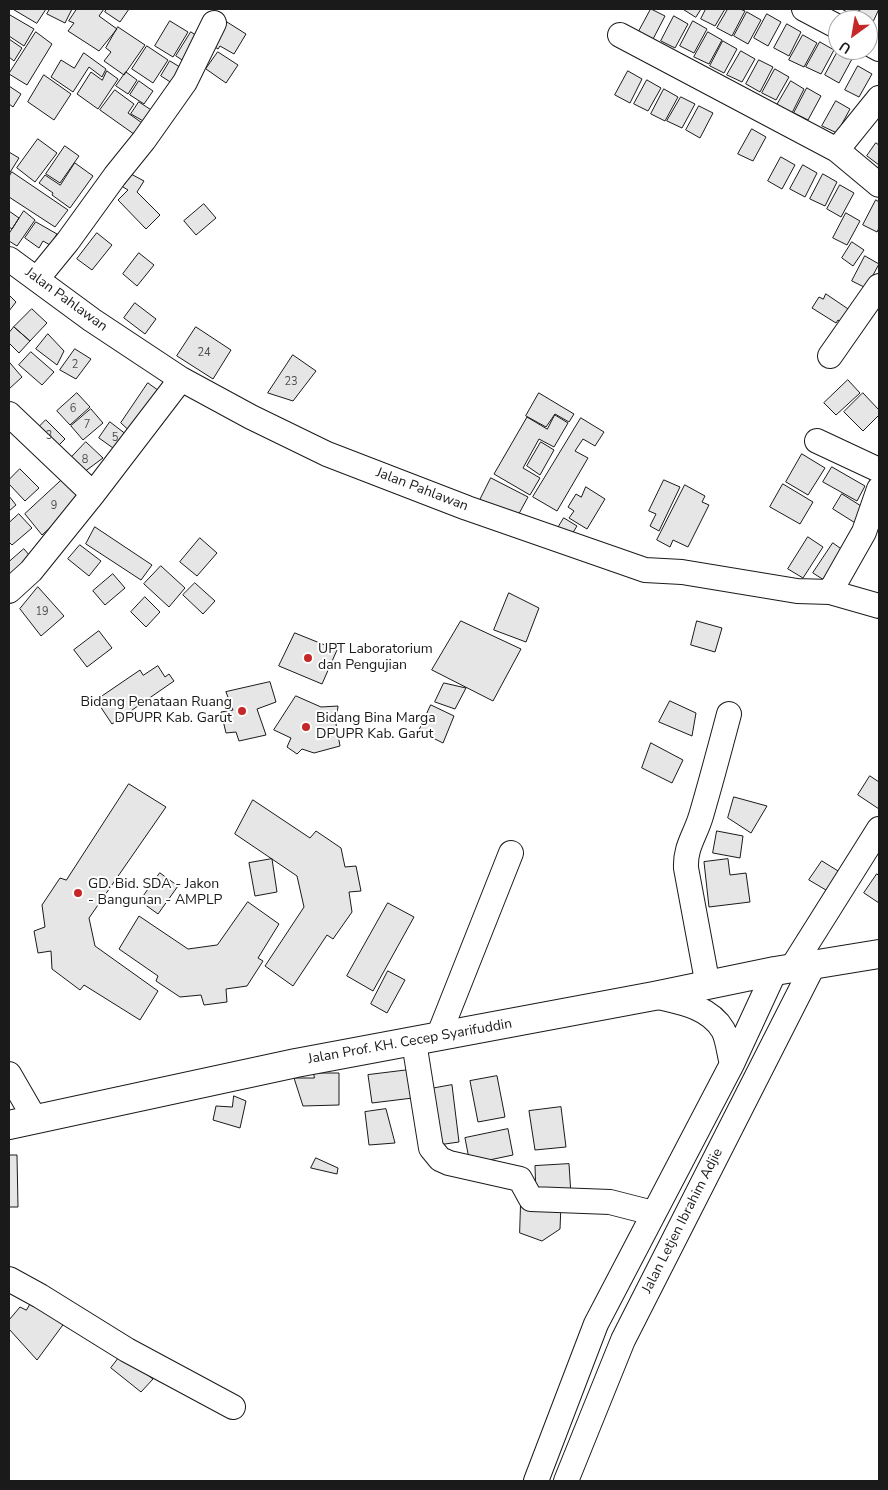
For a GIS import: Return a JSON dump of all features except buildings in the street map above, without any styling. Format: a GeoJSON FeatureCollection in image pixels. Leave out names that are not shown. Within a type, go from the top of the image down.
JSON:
{"type":"FeatureCollection","features":[{"type":"Feature","properties":{"kind":"main road","name":"Jalan Prof. KH. Cecep Syarifuddin"},"geometry":{"type":"LineString","coordinates":[[9,1125],[296,1063],[879,954]]}},
{"type":"Feature","properties":{"kind":"street"},"geometry":{"type":"LineString","coordinates":[[804,9],[828,22]]}},
{"type":"Feature","properties":{"kind":"street"},"geometry":{"type":"LineString","coordinates":[[37,279],[68,241],[114,176],[144,140],[180,90],[214,23]]}},
{"type":"Feature","properties":{"kind":"street"},"geometry":{"type":"LineString","coordinates":[[620,34],[837,150],[879,184]]}},
{"type":"Feature","properties":{"kind":"street"},"geometry":{"type":"LineString","coordinates":[[837,150],[879,98]]}},
{"type":"Feature","properties":{"kind":"street","name":"Jalan Pahlawan"},"geometry":{"type":"LineString","coordinates":[[9,259],[92,320],[182,379],[251,417],[327,454],[467,508],[644,570],[682,572],[797,591],[830,592],[879,606]]}},
{"type":"Feature","properties":{"kind":"street"},"geometry":{"type":"LineString","coordinates":[[830,356],[879,286]]}},
{"type":"Feature","properties":{"kind":"street"},"geometry":{"type":"LineString","coordinates":[[9,591],[31,570],[93,494],[182,379]]}},
{"type":"Feature","properties":{"kind":"street"},"geometry":{"type":"LineString","coordinates":[[9,414],[93,494]]}},
{"type":"Feature","properties":{"kind":"street"},"geometry":{"type":"LineString","coordinates":[[817,441],[879,470]]}},
{"type":"Feature","properties":{"kind":"street"},"geometry":{"type":"LineString","coordinates":[[830,592],[864,532],[879,490]]}},
{"type":"Feature","properties":{"kind":"street"},"geometry":{"type":"LineString","coordinates":[[708,986],[686,868],[686,858],[688,847],[701,818],[729,714]]}},
{"type":"Feature","properties":{"kind":"street"},"geometry":{"type":"LineString","coordinates":[[536,1481],[596,1324],[653,1213],[732,1064],[879,829]]}},
{"type":"Feature","properties":{"kind":"street"},"geometry":{"type":"LineString","coordinates":[[511,853],[426,1040],[431,1148],[440,1159],[449,1163],[520,1179],[531,1199],[610,1202],[653,1213]]}},
{"type":"Feature","properties":{"kind":"street","name":"Jalan Letjen Ibrahim Adjie"},"geometry":{"type":"LineString","coordinates":[[566,1481],[623,1340],[793,969]]}},
{"type":"Feature","properties":{"kind":"street"},"geometry":{"type":"LineString","coordinates":[[654,996],[692,1005],[710,1015],[724,1030],[732,1064]]}},
{"type":"Feature","properties":{"kind":"street"},"geometry":{"type":"LineString","coordinates":[[9,1074],[35,1119]]}},
{"type":"Feature","properties":{"kind":"street"},"geometry":{"type":"LineString","coordinates":[[9,1279],[127,1350],[233,1407]]}},
{"type":"Feature","properties":{"kind":"place","name":"UPT Laboratorium dan Pengujian"},"geometry":{"type":"Point","coordinates":[308,658]}},
{"type":"Feature","properties":{"kind":"place","name":"Bidang Penataan Ruang DPUPR Kab. Garut"},"geometry":{"type":"Point","coordinates":[242,711]}},
{"type":"Feature","properties":{"kind":"place","name":"Bidang Bina Marga DPUPR Kab. Garut"},"geometry":{"type":"Point","coordinates":[306,727]}},
{"type":"Feature","properties":{"kind":"place","name":"GD. Bid. SDA - Jakon - Bangunan - AMPLP"},"geometry":{"type":"Point","coordinates":[78,893]}}]}
